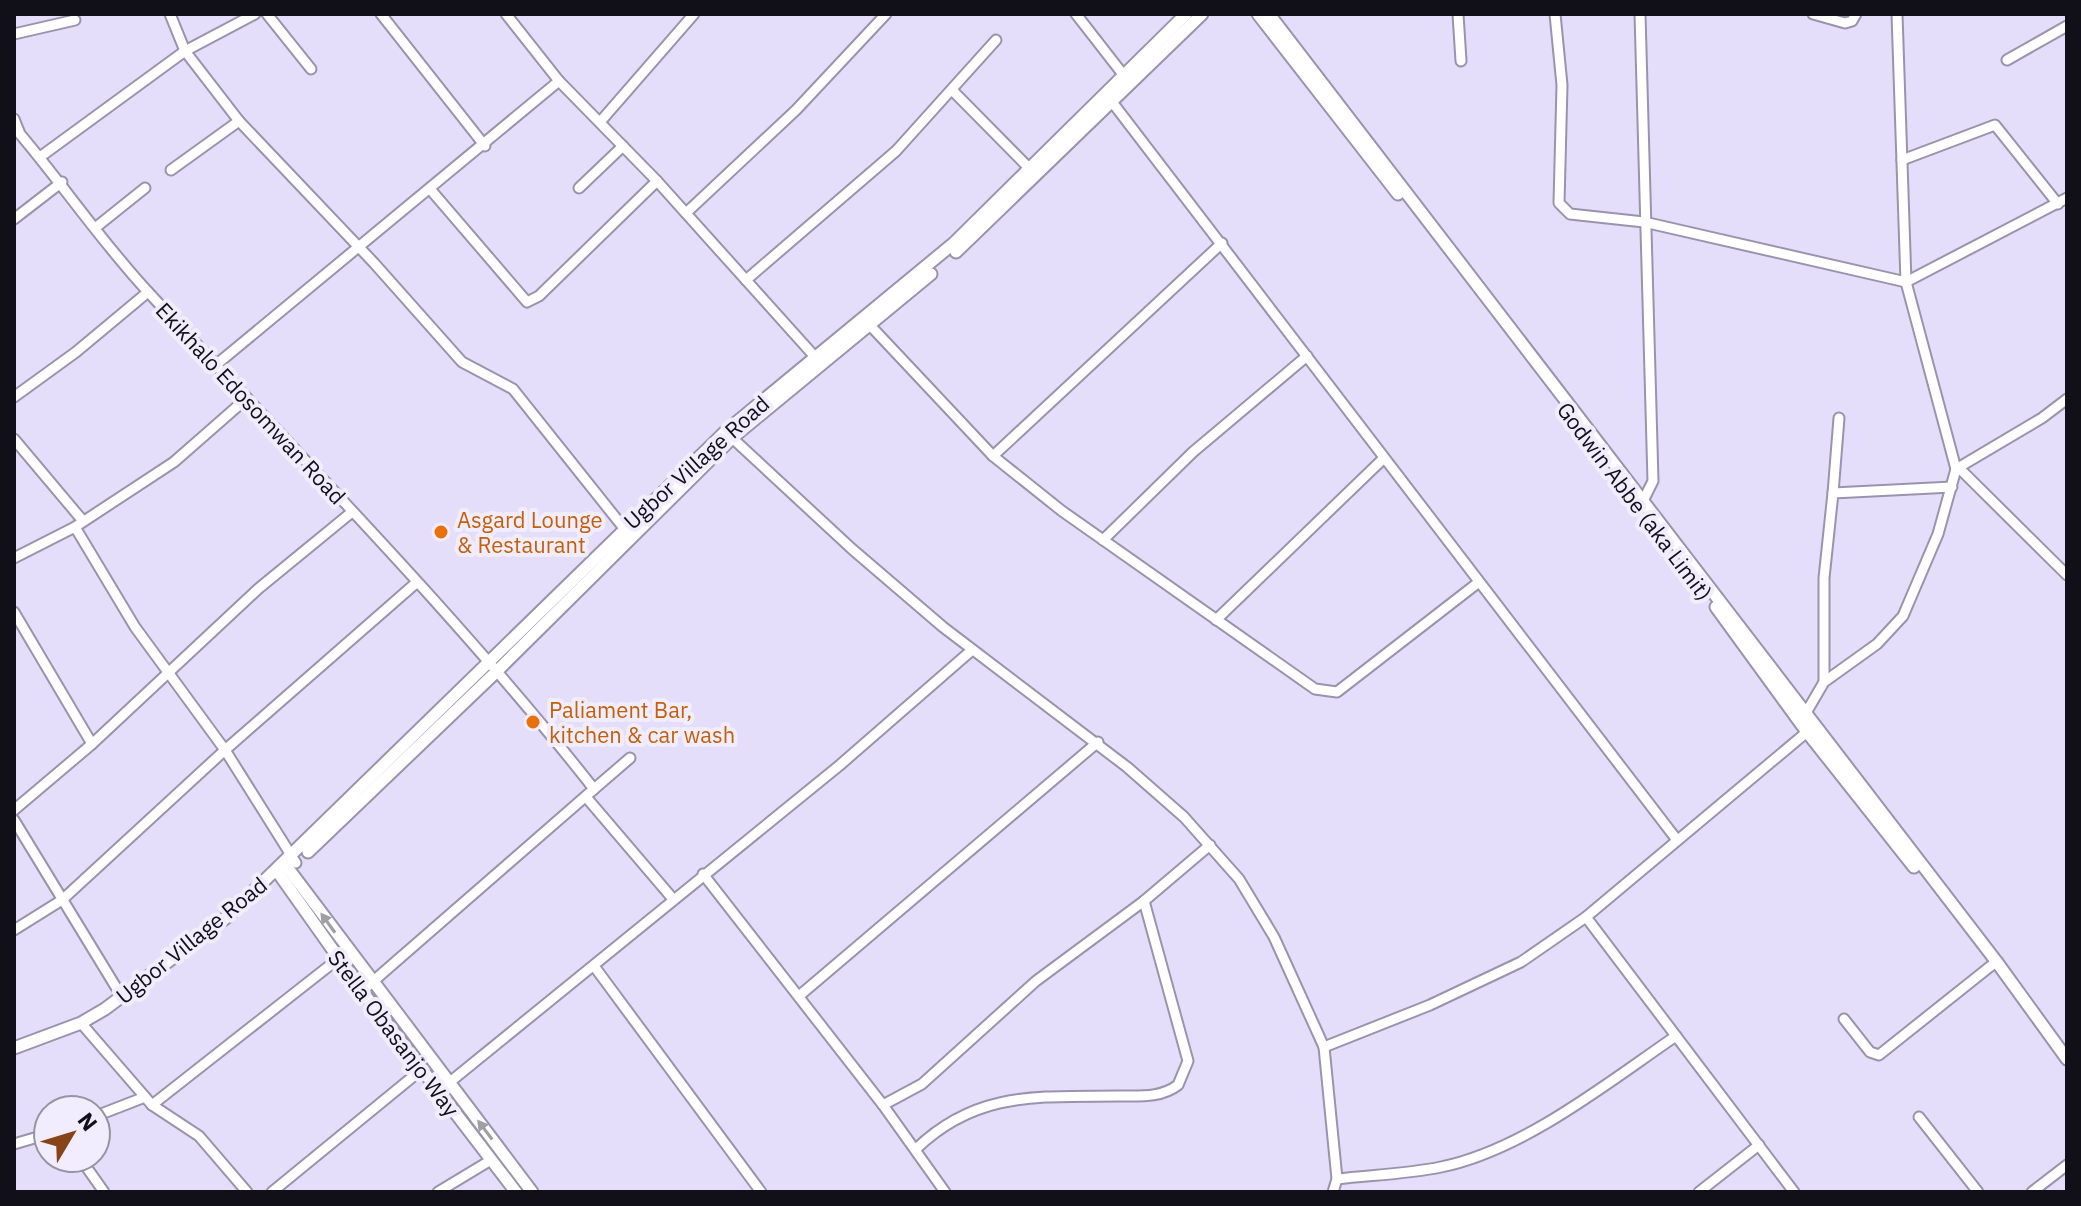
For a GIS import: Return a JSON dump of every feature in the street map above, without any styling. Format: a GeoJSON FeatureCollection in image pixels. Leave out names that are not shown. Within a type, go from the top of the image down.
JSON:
{"type":"FeatureCollection","features":[{"type":"Feature","properties":{"kind":"street"},"geometry":{"type":"LineString","coordinates":[[170,14],[185,51],[239,121],[356,248],[374,263],[462,362],[513,389],[623,527]]}},
{"type":"Feature","properties":{"kind":"street"},"geometry":{"type":"LineString","coordinates":[[40,157],[185,51],[255,14]]}},
{"type":"Feature","properties":{"kind":"street"},"geometry":{"type":"LineString","coordinates":[[267,14],[311,69]]}},
{"type":"Feature","properties":{"kind":"street"},"geometry":{"type":"LineString","coordinates":[[381,14],[485,146]]}},
{"type":"Feature","properties":{"kind":"street"},"geometry":{"type":"LineString","coordinates":[[506,14],[559,81],[657,181],[816,358]]}},
{"type":"Feature","properties":{"kind":"street"},"geometry":{"type":"LineString","coordinates":[[600,122],[694,14]]}},
{"type":"Feature","properties":{"kind":"street"},"geometry":{"type":"LineString","coordinates":[[686,213],[796,110],[886,14]]}},
{"type":"Feature","properties":{"kind":"street"},"geometry":{"type":"LineString","coordinates":[[1076,14],[1125,77]]}},
{"type":"Feature","properties":{"kind":"street","name":"Ugbor Village Road"},"geometry":{"type":"LineString","coordinates":[[14,1048],[81,1023],[122,997],[227,917],[286,867],[729,434],[959,248],[1110,99],[1125,77],[1186,14]]}},
{"type":"Feature","properties":{"kind":"street","name":"Ugbor Village Road"},"geometry":{"type":"LineString","coordinates":[[492,669],[623,527],[816,358],[867,322],[1202,14]]}},
{"type":"Feature","properties":{"kind":"street","name":"Godwin Abbe (aka Limit)"},"geometry":{"type":"LineString","coordinates":[[1258,14],[1642,503]]}},
{"type":"Feature","properties":{"kind":"street","name":"Godwin Abbe (aka Limit)"},"geometry":{"type":"LineString","coordinates":[[1269,14],[1642,503],[1804,723],[1992,965],[2014,987]]}},
{"type":"Feature","properties":{"kind":"street"},"geometry":{"type":"LineString","coordinates":[[1458,14],[1461,61]]}},
{"type":"Feature","properties":{"kind":"street"},"geometry":{"type":"LineString","coordinates":[[1555,14],[1562,85],[1559,203],[1570,214],[1644,222],[1906,282],[2062,201],[1995,125],[1902,160]]}},
{"type":"Feature","properties":{"kind":"street"},"geometry":{"type":"LineString","coordinates":[[1640,14],[1653,481],[1642,503]]}},
{"type":"Feature","properties":{"kind":"street"},"geometry":{"type":"LineString","coordinates":[[1813,14],[1845,23],[1852,21],[1856,14]]}},
{"type":"Feature","properties":{"kind":"street"},"geometry":{"type":"LineString","coordinates":[[1897,14],[1906,282],[1958,469],[2067,575]]}},
{"type":"Feature","properties":{"kind":"street"},"geometry":{"type":"LineString","coordinates":[[14,34],[75,20]]}},
{"type":"Feature","properties":{"kind":"street"},"geometry":{"type":"LineString","coordinates":[[2007,60],[2067,26]]}},
{"type":"Feature","properties":{"kind":"street"},"geometry":{"type":"LineString","coordinates":[[746,280],[896,151],[996,40]]}},
{"type":"Feature","properties":{"kind":"street"},"geometry":{"type":"LineString","coordinates":[[217,364],[485,146],[559,81]]}},
{"type":"Feature","properties":{"kind":"street"},"geometry":{"type":"LineString","coordinates":[[952,90],[1030,169]]}},
{"type":"Feature","properties":{"kind":"street"},"geometry":{"type":"LineString","coordinates":[[1110,99],[1677,840]]}},
{"type":"Feature","properties":{"kind":"street","name":"Ekikhalo Edosomwan Road"},"geometry":{"type":"LineString","coordinates":[[14,119],[17,134],[62,182],[148,292],[217,364],[492,669],[673,899]]}},
{"type":"Feature","properties":{"kind":"street"},"geometry":{"type":"LineString","coordinates":[[171,170],[239,121]]}},
{"type":"Feature","properties":{"kind":"street"},"geometry":{"type":"LineString","coordinates":[[579,188],[623,146]]}},
{"type":"Feature","properties":{"kind":"street"},"geometry":{"type":"LineString","coordinates":[[430,189],[527,302],[539,296],[657,181]]}},
{"type":"Feature","properties":{"kind":"street"},"geometry":{"type":"LineString","coordinates":[[14,219],[62,182]]}},
{"type":"Feature","properties":{"kind":"street"},"geometry":{"type":"LineString","coordinates":[[95,228],[145,188]]}},
{"type":"Feature","properties":{"kind":"street"},"geometry":{"type":"LineString","coordinates":[[993,456],[1222,243]]}},
{"type":"Feature","properties":{"kind":"street"},"geometry":{"type":"LineString","coordinates":[[14,397],[76,352],[148,292]]}},
{"type":"Feature","properties":{"kind":"street"},"geometry":{"type":"LineString","coordinates":[[867,322],[993,456],[1103,540],[1315,689],[1328,694],[1337,692],[1479,582]]}},
{"type":"Feature","properties":{"kind":"street"},"geometry":{"type":"LineString","coordinates":[[1103,540],[1193,452],[1307,356]]}},
{"type":"Feature","properties":{"kind":"street"},"geometry":{"type":"LineString","coordinates":[[14,558],[79,524],[174,462],[247,398]]}},
{"type":"Feature","properties":{"kind":"street"},"geometry":{"type":"LineString","coordinates":[[1824,682],[1877,644],[1903,616],[1938,534],[1958,469],[2042,418],[2067,399]]}},
{"type":"Feature","properties":{"kind":"street"},"geometry":{"type":"LineString","coordinates":[[1324,1047],[1430,1005],[1521,962],[1586,917],[1677,840],[1804,723],[1824,682],[1824,578],[1839,418]]}},
{"type":"Feature","properties":{"kind":"street"},"geometry":{"type":"LineString","coordinates":[[729,434],[852,549],[972,650],[1098,742],[1184,817],[1239,879],[1274,937],[1324,1047],[1337,1179],[1333,1192]]}},
{"type":"Feature","properties":{"kind":"street"},"geometry":{"type":"LineString","coordinates":[[14,439],[79,524],[135,627],[225,750],[286,867]]}},
{"type":"Feature","properties":{"kind":"street"},"geometry":{"type":"LineString","coordinates":[[1216,620],[1384,458]]}},
{"type":"Feature","properties":{"kind":"street"},"geometry":{"type":"LineString","coordinates":[[1833,493],[1952,487]]}},
{"type":"Feature","properties":{"kind":"street"},"geometry":{"type":"LineString","coordinates":[[14,810],[92,744],[258,589],[352,512]]}},
{"type":"Feature","properties":{"kind":"street"},"geometry":{"type":"LineString","coordinates":[[14,930],[62,900],[225,750],[416,583]]}},
{"type":"Feature","properties":{"kind":"street"},"geometry":{"type":"LineString","coordinates":[[14,612],[92,744]]}},
{"type":"Feature","properties":{"kind":"street"},"geometry":{"type":"LineString","coordinates":[[438,1091],[840,765],[972,650]]}},
{"type":"Feature","properties":{"kind":"street","name":"Godwin Abbe (aka Limit)"},"geometry":{"type":"LineString","coordinates":[[1804,723],[2014,987],[2067,1059]]}},
{"type":"Feature","properties":{"kind":"street"},"geometry":{"type":"LineString","coordinates":[[799,996],[1098,742]]}},
{"type":"Feature","properties":{"kind":"street"},"geometry":{"type":"LineString","coordinates":[[362,991],[630,758]]}},
{"type":"Feature","properties":{"kind":"street"},"geometry":{"type":"LineString","coordinates":[[14,820],[122,997]]}},
{"type":"Feature","properties":{"kind":"street"},"geometry":{"type":"LineString","coordinates":[[883,1105],[911,1093],[1036,981],[1144,901],[1210,845]]}},
{"type":"Feature","properties":{"kind":"street","name":"Stella Obasanjo Way"},"geometry":{"type":"LineString","coordinates":[[286,867],[343,954],[362,991],[516,1192]]}},
{"type":"Feature","properties":{"kind":"street"},"geometry":{"type":"LineString","coordinates":[[703,874],[883,1105],[945,1192]]}},
{"type":"Feature","properties":{"kind":"street"},"geometry":{"type":"LineString","coordinates":[[916,1149],[954,1119],[988,1104],[1057,1096],[1158,1095],[1178,1085],[1188,1061],[1144,901]]}},
{"type":"Feature","properties":{"kind":"street"},"geometry":{"type":"LineString","coordinates":[[1586,917],[1794,1192]]}},
{"type":"Feature","properties":{"kind":"street"},"geometry":{"type":"LineString","coordinates":[[112,1111],[149,1101],[343,954],[372,982],[532,1192]]}},
{"type":"Feature","properties":{"kind":"street"},"geometry":{"type":"LineString","coordinates":[[1844,1019],[1870,1052],[1879,1055],[1992,965]]}},
{"type":"Feature","properties":{"kind":"street"},"geometry":{"type":"LineString","coordinates":[[594,966],[761,1192]]}},
{"type":"Feature","properties":{"kind":"street"},"geometry":{"type":"LineString","coordinates":[[81,1023],[149,1101],[199,1136],[247,1192]]}},
{"type":"Feature","properties":{"kind":"street"},"geometry":{"type":"LineString","coordinates":[[1337,1179],[1443,1167],[1507,1142],[1582,1100],[1676,1036]]}},
{"type":"Feature","properties":{"kind":"street"},"geometry":{"type":"LineString","coordinates":[[272,1192],[421,1070]]}},
{"type":"Feature","properties":{"kind":"street"},"geometry":{"type":"LineString","coordinates":[[1919,1117],[1978,1192]]}},
{"type":"Feature","properties":{"kind":"street"},"geometry":{"type":"LineString","coordinates":[[1699,1192],[1759,1145]]}},
{"type":"Feature","properties":{"kind":"street"},"geometry":{"type":"LineString","coordinates":[[438,1192],[491,1160]]}},
{"type":"Feature","properties":{"kind":"street"},"geometry":{"type":"LineString","coordinates":[[2032,1192],[2067,1165]]}},
{"type":"Feature","properties":{"kind":"street"},"geometry":{"type":"LineString","coordinates":[[91,1174],[104,1192]]}},
{"type":"Feature","properties":{"kind":"place","name":"Asgard Lounge & Restaurant"},"geometry":{"type":"Point","coordinates":[441,532]}},
{"type":"Feature","properties":{"kind":"place","name":"Paliament Bar, kitchen & car wash"},"geometry":{"type":"Point","coordinates":[533,722]}}]}
